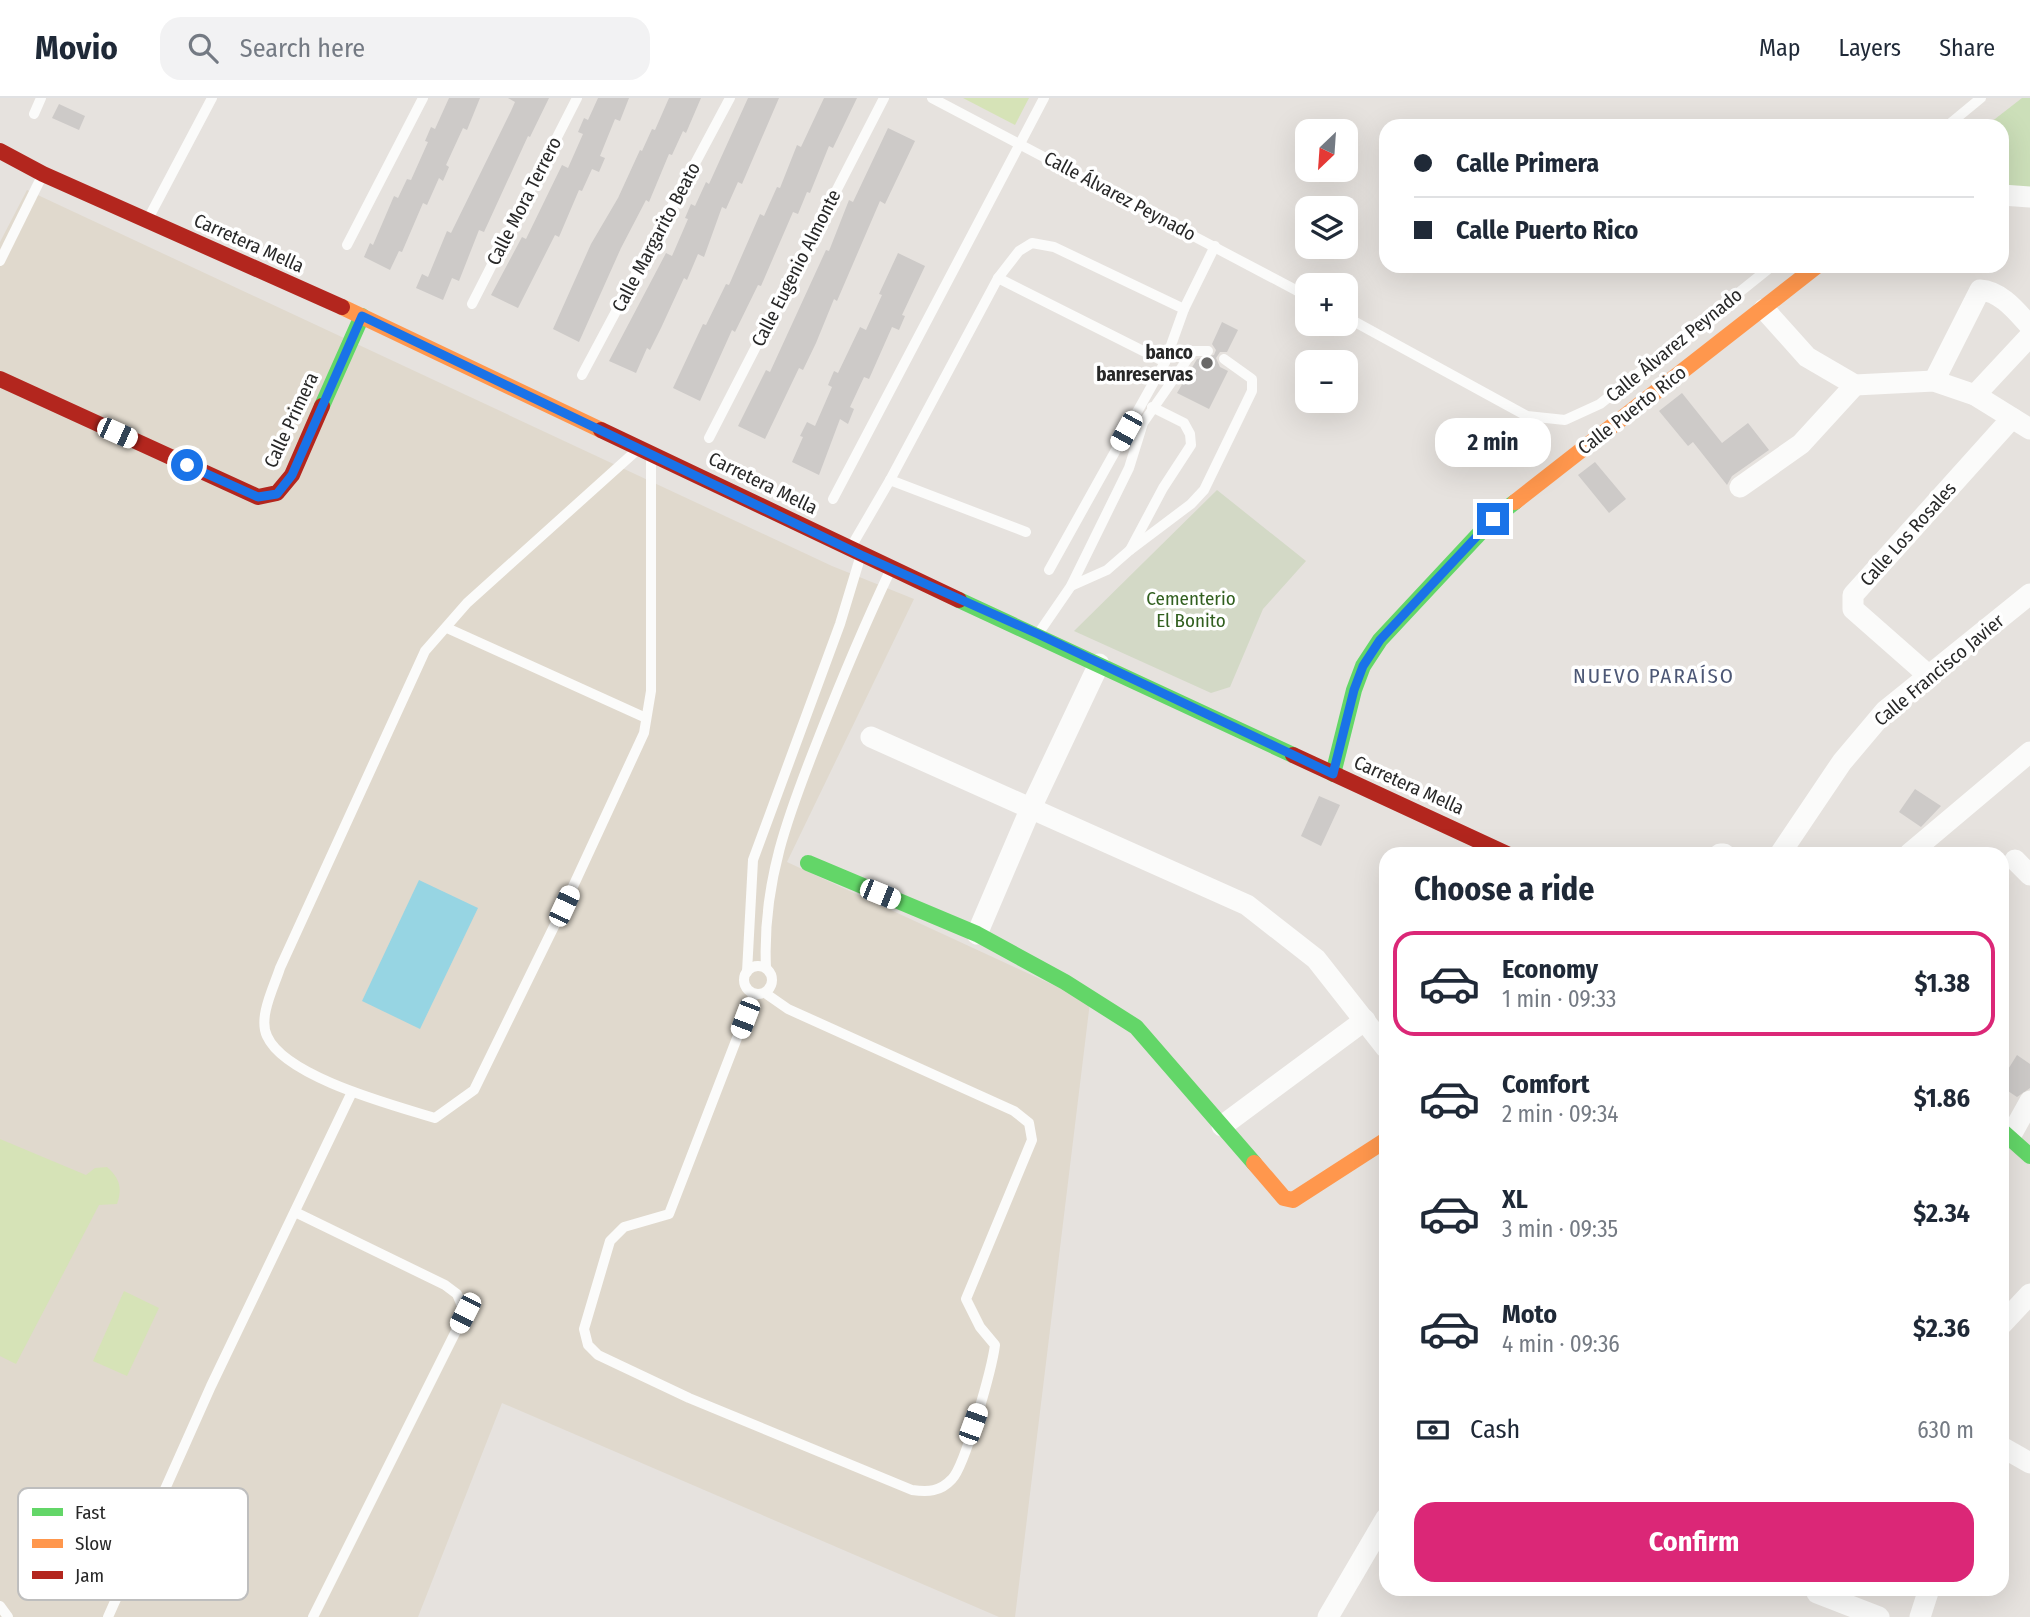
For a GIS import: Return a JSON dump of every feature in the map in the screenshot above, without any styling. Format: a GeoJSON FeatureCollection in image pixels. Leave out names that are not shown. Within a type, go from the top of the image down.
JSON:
{"type":"FeatureCollection","features":[{"type":"Feature","properties":{"kind":"street","name":"Carretera Mella"},"geometry":{"type":"LineString","coordinates":[[0,150],[43,174],[362,316],[855,552],[1038,634],[1492,847]]}},
{"type":"Feature","properties":{"kind":"street"},"geometry":{"type":"LineString","coordinates":[[2009,196],[2030,197]]}},
{"type":"Feature","properties":{"kind":"street","name":"Calle Puerto Rico"},"geometry":{"type":"LineString","coordinates":[[1333,774],[1354,690],[1363,666],[1380,640],[1493,519],[1808,273]]}},
{"type":"Feature","properties":{"kind":"street"},"geometry":{"type":"LineString","coordinates":[[1934,381],[1980,290],[1988,290],[2008,303],[2030,326]]}},
{"type":"Feature","properties":{"kind":"street"},"geometry":{"type":"LineString","coordinates":[[1764,309],[1807,357],[1855,385],[1934,381],[1975,395],[2021,424]]}},
{"type":"Feature","properties":{"kind":"street","name":"Calle Primera"},"geometry":{"type":"LineString","coordinates":[[0,379],[258,497],[277,494],[292,475],[362,316]]}},
{"type":"Feature","properties":{"kind":"street"},"geometry":{"type":"LineString","coordinates":[[1975,395],[2030,336]]}},
{"type":"Feature","properties":{"kind":"street"},"geometry":{"type":"LineString","coordinates":[[1741,487],[1801,444],[1855,385]]}},
{"type":"Feature","properties":{"kind":"street","name":"Calle Los Rosales"},"geometry":{"type":"LineString","coordinates":[[1928,675],[1853,609],[1853,595],[2021,424]]}},
{"type":"Feature","properties":{"kind":"street","name":"Calle Francisco Javier"},"geometry":{"type":"LineString","coordinates":[[1785,847],[1842,762],[1885,711],[2030,593]]}},
{"type":"Feature","properties":{"kind":"street"},"geometry":{"type":"LineString","coordinates":[[977,934],[1030,810],[1099,664]]}},
{"type":"Feature","properties":{"kind":"street"},"geometry":{"type":"LineString","coordinates":[[871,737],[1247,905],[1316,958],[1379,1039]]}},
{"type":"Feature","properties":{"kind":"street"},"geometry":{"type":"LineString","coordinates":[[1917,847],[2030,752]]}},
{"type":"Feature","properties":{"kind":"street"},"geometry":{"type":"LineString","coordinates":[[808,863],[977,934],[1065,982],[1136,1027],[1284,1198],[1293,1200],[1379,1145]]}},
{"type":"Feature","properties":{"kind":"street"},"geometry":{"type":"LineString","coordinates":[[1222,1126],[1365,1020]]}},
{"type":"Feature","properties":{"kind":"street"},"geometry":{"type":"LineString","coordinates":[[2009,1130],[2030,1101]]}},
{"type":"Feature","properties":{"kind":"street"},"geometry":{"type":"LineString","coordinates":[[2009,1137],[2030,1156]]}},
{"type":"Feature","properties":{"kind":"street"},"geometry":{"type":"LineString","coordinates":[[2009,1451],[2030,1463]]}},
{"type":"Feature","properties":{"kind":"street"},"geometry":{"type":"LineString","coordinates":[[1328,1617],[1379,1530]]}},
{"type":"Feature","properties":{"kind":"street"},"geometry":{"type":"LineString","coordinates":[[1825,1596],[1879,1617]]}},
{"type":"Feature","properties":{"kind":"street"},"geometry":{"type":"LineString","coordinates":[[1920,1617],[1927,1596]]}},
{"type":"Feature","properties":{"kind":"lane"},"geometry":{"type":"LineString","coordinates":[[34,114],[41,98]]}},
{"type":"Feature","properties":{"kind":"lane"},"geometry":{"type":"LineString","coordinates":[[147,220],[212,98]]}},
{"type":"Feature","properties":{"kind":"lane"},"geometry":{"type":"LineString","coordinates":[[346,245],[423,98]]}},
{"type":"Feature","properties":{"kind":"lane","name":"Calle Mora Terrero"},"geometry":{"type":"LineString","coordinates":[[472,304],[577,98]]}},
{"type":"Feature","properties":{"kind":"lane","name":"Calle Margarito Beato"},"geometry":{"type":"LineString","coordinates":[[582,375],[730,98]]}},
{"type":"Feature","properties":{"kind":"lane","name":"Calle Eugenio Almonte"},"geometry":{"type":"LineString","coordinates":[[709,438],[884,98]]}},
{"type":"Feature","properties":{"kind":"lane","name":"Calle Álvarez Peynado"},"geometry":{"type":"LineString","coordinates":[[932,98],[1295,289]]}},
{"type":"Feature","properties":{"kind":"lane"},"geometry":{"type":"LineString","coordinates":[[833,499],[1044,98]]}},
{"type":"Feature","properties":{"kind":"lane"},"geometry":{"type":"LineString","coordinates":[[1956,119],[1981,98]]}},
{"type":"Feature","properties":{"kind":"lane"},"geometry":{"type":"LineString","coordinates":[[0,261],[43,174]]}},
{"type":"Feature","properties":{"kind":"lane"},"geometry":{"type":"LineString","coordinates":[[891,568],[860,631],[787,817],[775,855],[766,968],[773,981],[760,993],[669,1214],[624,1227],[610,1241],[584,1329],[588,1345],[598,1355],[688,1398],[912,1490],[931,1492],[955,1476],[992,1372],[995,1345],[980,1327],[966,1299],[1032,1140],[1029,1123],[1014,1111],[788,1009],[760,993],[746,987],[752,860],[840,624],[855,552],[890,480],[998,278],[1019,251],[1032,243],[1054,247],[1184,309]]}},
{"type":"Feature","properties":{"kind":"lane"},"geometry":{"type":"LineString","coordinates":[[1049,570],[1165,362],[1184,309],[1215,246]]}},
{"type":"Feature","properties":{"kind":"lane","name":"Calle Álvarez Peynado"},"geometry":{"type":"LineString","coordinates":[[1358,324],[1527,416],[1564,420],[1600,404],[1764,273]]}},
{"type":"Feature","properties":{"kind":"lane"},"geometry":{"type":"LineString","coordinates":[[998,278],[1165,362]]}},
{"type":"Feature","properties":{"kind":"lane"},"geometry":{"type":"LineString","coordinates":[[1038,634],[1071,586],[1129,468],[1136,441],[1152,407],[1193,351],[1208,351]]}},
{"type":"Feature","properties":{"kind":"lane"},"geometry":{"type":"LineString","coordinates":[[1071,586],[1107,570],[1191,504],[1204,490],[1252,391],[1252,379],[1224,359]]}},
{"type":"Feature","properties":{"kind":"lane"},"geometry":{"type":"LineString","coordinates":[[1130,550],[1163,488],[1191,445],[1190,434],[1184,423],[1152,407]]}},
{"type":"Feature","properties":{"kind":"lane"},"geometry":{"type":"LineString","coordinates":[[646,450],[652,691],[644,733],[564,906],[474,1090],[454,1107],[435,1118],[352,1092],[281,1057],[266,1035],[265,1016],[279,968],[425,651],[467,603],[646,450]]}},
{"type":"Feature","properties":{"kind":"lane"},"geometry":{"type":"LineString","coordinates":[[890,480],[1026,532]]}},
{"type":"Feature","properties":{"kind":"lane"},"geometry":{"type":"LineString","coordinates":[[447,628],[646,718]]}},
{"type":"Feature","properties":{"kind":"lane"},"geometry":{"type":"LineString","coordinates":[[747,972],[752,967],[766,968]]}},
{"type":"Feature","properties":{"kind":"lane"},"geometry":{"type":"LineString","coordinates":[[166,1488],[211,1386],[352,1092]]}},
{"type":"Feature","properties":{"kind":"lane"},"geometry":{"type":"LineString","coordinates":[[295,1212],[444,1285],[457,1294],[465,1313],[313,1617]]}},
{"type":"Feature","properties":{"kind":"lane"},"geometry":{"type":"LineString","coordinates":[[108,1617],[116,1600]]}},
{"type":"Feature","properties":{"kind":"lane"},"geometry":{"type":"LineString","coordinates":[[0,1606],[8,1617]]}},
{"type":"Feature","properties":{"kind":"shaded area"},"geometry":{"type":"Polygon","coordinates":[[[27,190],[832,566],[914,599],[787,862],[1090,1002],[1015,1617],[999,1617],[502,1403],[418,1617],[0,1617],[0,242],[27,190]]]}},
{"type":"Feature","properties":{"kind":"green space"},"geometry":{"type":"Polygon","coordinates":[[[963,98],[1029,98],[1015,125],[963,98]]]}},
{"type":"Feature","properties":{"kind":"green space"},"geometry":{"type":"Polygon","coordinates":[[[2022,98],[2030,98],[2030,188],[2009,190],[2009,119],[1995,119],[2022,98]]]}},
{"type":"Feature","properties":{"kind":"green space","name":"Cementerio El Bonito"},"geometry":{"type":"Polygon","coordinates":[[[1217,490],[1306,561],[1263,609],[1230,687],[1211,693],[1074,631],[1217,490]]]}},
{"type":"Feature","properties":{"kind":"green space"},"geometry":{"type":"Polygon","coordinates":[[[0,1139],[86,1175],[95,1168],[107,1167],[117,1179],[120,1188],[117,1204],[99,1205],[16,1364],[0,1356],[0,1139]]]}},
{"type":"Feature","properties":{"kind":"green space"},"geometry":{"type":"Polygon","coordinates":[[[124,1291],[159,1308],[127,1376],[93,1361],[124,1291]]]}},
{"type":"Feature","properties":{"kind":"water"},"geometry":{"type":"Polygon","coordinates":[[[419,880],[478,908],[420,1029],[362,1001],[419,880]]]}},
{"type":"Feature","properties":{"kind":"building"},"geometry":{"type":"Polygon","coordinates":[[[449,98],[480,98],[467,130],[463,128],[446,165],[449,167],[443,181],[439,178],[427,205],[423,203],[402,252],[399,251],[390,270],[364,257],[370,243],[373,245],[394,196],[398,198],[407,179],[411,180],[428,142],[425,141],[431,127],[435,129],[449,98]]]}},
{"type":"Feature","properties":{"kind":"building"},"geometry":{"type":"Polygon","coordinates":[[[508,98],[549,98],[530,137],[528,136],[484,232],[479,230],[459,281],[452,278],[443,300],[416,288],[422,274],[428,277],[447,231],[451,233],[511,111],[515,102],[508,98]]]}},
{"type":"Feature","properties":{"kind":"building"},"geometry":{"type":"Polygon","coordinates":[[[598,98],[629,98],[620,121],[615,119],[600,156],[605,158],[599,172],[592,169],[582,191],[579,190],[559,237],[555,235],[518,308],[491,295],[522,237],[526,239],[562,165],[568,168],[583,134],[578,132],[584,118],[588,120],[598,98]]]}},
{"type":"Feature","properties":{"kind":"building"},"geometry":{"type":"Polygon","coordinates":[[[669,98],[701,98],[686,133],[683,131],[672,155],[669,154],[649,202],[646,200],[621,248],[579,342],[553,329],[591,244],[618,198],[640,150],[642,151],[652,129],[655,130],[669,98]]]}},
{"type":"Feature","properties":{"kind":"building"},"geometry":{"type":"Polygon","coordinates":[[[748,98],[779,98],[742,184],[738,182],[726,209],[722,207],[704,257],[698,254],[687,280],[684,278],[650,350],[647,348],[636,373],[609,361],[666,253],[672,256],[688,219],[685,218],[691,204],[695,206],[706,182],[709,184],[748,98]]]}},
{"type":"Feature","properties":{"kind":"building"},"geometry":{"type":"Polygon","coordinates":[[[824,98],[857,98],[833,148],[829,146],[810,193],[807,192],[798,214],[793,212],[761,286],[758,285],[735,332],[732,330],[700,401],[673,388],[703,324],[706,325],[726,284],[729,285],[760,214],[764,216],[777,187],[780,188],[797,145],[801,147],[824,98]]]}},
{"type":"Feature","properties":{"kind":"building"},"geometry":{"type":"Polygon","coordinates":[[[59,104],[85,116],[79,130],[52,118],[59,104]]]}},
{"type":"Feature","properties":{"kind":"building"},"geometry":{"type":"Polygon","coordinates":[[[888,128],[915,141],[885,204],[880,201],[837,301],[834,299],[803,370],[799,368],[765,439],[738,426],[766,370],[770,372],[826,250],[829,251],[849,200],[853,202],[888,128]]]}},
{"type":"Feature","properties":{"kind":"building"},"geometry":{"type":"Polygon","coordinates":[[[898,253],[925,266],[902,315],[905,316],[899,330],[892,327],[869,379],[864,377],[850,407],[854,409],[848,424],[840,419],[819,475],[792,462],[803,437],[800,436],[807,422],[815,426],[832,387],[828,385],[834,371],[838,373],[860,327],[866,330],[898,253]]]}},
{"type":"Feature","properties":{"kind":"building","name":"banco banreservas"},"geometry":{"type":"Polygon","coordinates":[[[1222,322],[1238,330],[1227,352],[1220,352],[1216,358],[1220,367],[1228,371],[1209,409],[1177,393],[1197,359],[1214,355],[1216,350],[1212,344],[1222,322]]]}},
{"type":"Feature","properties":{"kind":"building"},"geometry":{"type":"Polygon","coordinates":[[[1682,393],[1722,443],[1748,423],[1769,450],[1732,476],[1727,485],[1693,442],[1688,446],[1659,411],[1682,393]]]}},
{"type":"Feature","properties":{"kind":"building"},"geometry":{"type":"Polygon","coordinates":[[[1595,462],[1626,499],[1609,513],[1578,475],[1595,462]]]}},
{"type":"Feature","properties":{"kind":"building"},"geometry":{"type":"Polygon","coordinates":[[[1915,789],[1941,806],[1921,827],[1899,812],[1915,789]]]}},
{"type":"Feature","properties":{"kind":"building"},"geometry":{"type":"Polygon","coordinates":[[[1319,796],[1340,805],[1321,846],[1301,836],[1319,796]]]}},
{"type":"Feature","properties":{"kind":"building"},"geometry":{"type":"Polygon","coordinates":[[[2017,1055],[2030,1064],[2030,1088],[2017,1097],[2009,1092],[2009,1068],[2017,1055]]]}},
{"type":"Feature","properties":{"kind":"traffic: fast"},"geometry":{"type":"LineString","coordinates":[[322,406],[362,316]]}},
{"type":"Feature","properties":{"kind":"traffic: fast"},"geometry":{"type":"LineString","coordinates":[[1333,774],[1354,690],[1363,666],[1380,640],[1493,519],[1515,502]]}},
{"type":"Feature","properties":{"kind":"traffic: fast"},"geometry":{"type":"LineString","coordinates":[[959,600],[1293,755]]}},
{"type":"Feature","properties":{"kind":"traffic: fast"},"geometry":{"type":"LineString","coordinates":[[808,863],[977,934],[1065,982],[1136,1027],[1254,1163]]}},
{"type":"Feature","properties":{"kind":"traffic: fast"},"geometry":{"type":"LineString","coordinates":[[2009,1137],[2030,1156]]}},
{"type":"Feature","properties":{"kind":"traffic: slow"},"geometry":{"type":"LineString","coordinates":[[1515,502],[1808,273]]}},
{"type":"Feature","properties":{"kind":"traffic: slow"},"geometry":{"type":"LineString","coordinates":[[342,307],[601,430]]}},
{"type":"Feature","properties":{"kind":"traffic: slow"},"geometry":{"type":"LineString","coordinates":[[1254,1163],[1284,1198],[1293,1200],[1379,1145]]}},
{"type":"Feature","properties":{"kind":"traffic: jam"},"geometry":{"type":"LineString","coordinates":[[0,151],[43,174],[342,307]]}},
{"type":"Feature","properties":{"kind":"traffic: jam"},"geometry":{"type":"LineString","coordinates":[[0,379],[258,497],[277,493],[292,475],[322,406]]}},
{"type":"Feature","properties":{"kind":"traffic: jam"},"geometry":{"type":"LineString","coordinates":[[601,430],[959,600]]}},
{"type":"Feature","properties":{"kind":"traffic: jam"},"geometry":{"type":"LineString","coordinates":[[1293,755],[1492,847]]}},
{"type":"Feature","properties":{"kind":"place","name":"banco banreservas"},"geometry":{"type":"Point","coordinates":[1207,363]}},
{"type":"Feature","properties":{"kind":"district","name":"NUEVO PARAÍSO"},"geometry":{"type":"Point","coordinates":[1654,676]}},
{"type":"Feature","properties":{"kind":"route"},"geometry":{"type":"LineString","coordinates":[[187,465],[258,497],[277,494],[292,475],[362,316],[861,555],[1038,634],[1333,774],[1354,690],[1363,666],[1380,640],[1424,596],[1493,519]]}}]}
